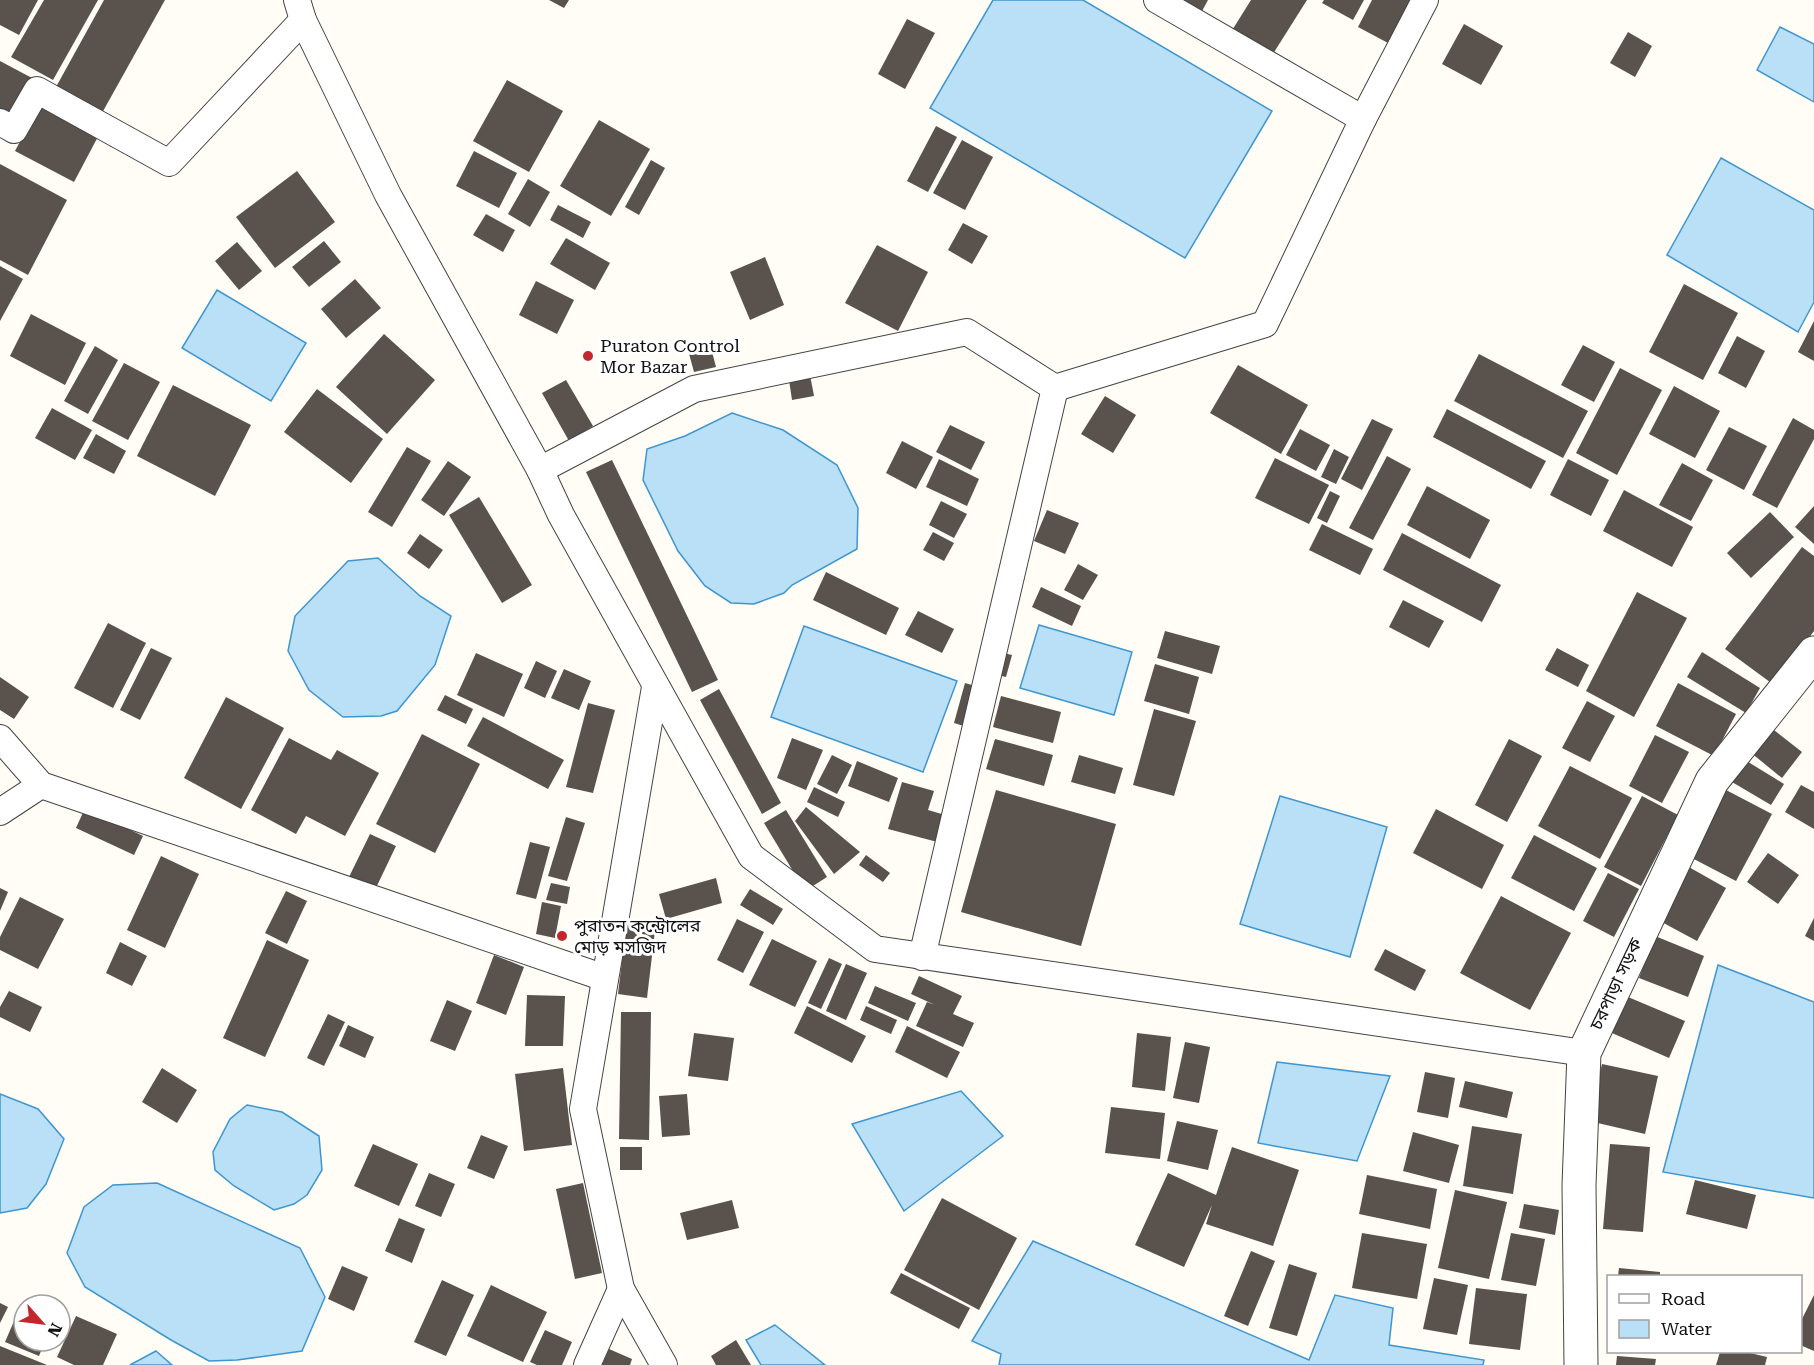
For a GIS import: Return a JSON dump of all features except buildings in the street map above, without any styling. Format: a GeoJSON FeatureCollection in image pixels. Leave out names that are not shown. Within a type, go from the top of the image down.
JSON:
{"type":"FeatureCollection","features":[{"type":"Feature","properties":{"kind":"street"},"geometry":{"type":"LineString","coordinates":[[1157,0],[1364,119]]}},
{"type":"Feature","properties":{"kind":"street"},"geometry":{"type":"LineString","coordinates":[[540,470],[694,389],[967,332],[1055,388],[1265,324],[1364,119],[1425,0]]}},
{"type":"Feature","properties":{"kind":"street"},"geometry":{"type":"LineString","coordinates":[[0,122],[14,130],[37,90],[169,163],[300,10],[388,195],[540,470],[561,515],[750,856],[875,949],[1584,1053]]}},
{"type":"Feature","properties":{"kind":"street"},"geometry":{"type":"LineString","coordinates":[[922,957],[1055,388]]}},
{"type":"Feature","properties":{"kind":"street","name":"চরপাড়া সড়ক"},"geometry":{"type":"LineString","coordinates":[[1581,1365],[1579,1185],[1584,1053],[1712,781],[1814,654]]}},
{"type":"Feature","properties":{"kind":"street"},"geometry":{"type":"LineString","coordinates":[[656,687],[582,1109],[621,1289],[664,1365]]}},
{"type":"Feature","properties":{"kind":"street"},"geometry":{"type":"LineString","coordinates":[[0,738],[41,785],[605,978]]}},
{"type":"Feature","properties":{"kind":"street"},"geometry":{"type":"LineString","coordinates":[[0,812],[41,785]]}},
{"type":"Feature","properties":{"kind":"street"},"geometry":{"type":"LineString","coordinates":[[587,1365],[621,1289]]}},
{"type":"Feature","properties":{"kind":"water"},"geometry":{"type":"Polygon","coordinates":[[[993,0],[1083,0],[1272,111],[1185,258],[930,108],[993,0]]]}},
{"type":"Feature","properties":{"kind":"water"},"geometry":{"type":"Polygon","coordinates":[[[1780,27],[1814,44],[1814,102],[1757,70],[1780,27]]]}},
{"type":"Feature","properties":{"kind":"water"},"geometry":{"type":"Polygon","coordinates":[[[1721,158],[1814,210],[1814,302],[1798,332],[1667,255],[1721,158]]]}},
{"type":"Feature","properties":{"kind":"water"},"geometry":{"type":"Polygon","coordinates":[[[217,290],[306,343],[271,401],[182,348],[217,290]]]}},
{"type":"Feature","properties":{"kind":"water"},"geometry":{"type":"Polygon","coordinates":[[[732,413],[783,430],[837,465],[858,508],[857,549],[792,585],[784,593],[754,604],[731,603],[705,586],[678,551],[643,480],[647,449],[685,436],[732,413]]]}},
{"type":"Feature","properties":{"kind":"water"},"geometry":{"type":"Polygon","coordinates":[[[378,558],[420,596],[451,616],[435,665],[397,711],[381,716],[343,717],[309,690],[288,651],[295,616],[348,561],[378,558]]]}},
{"type":"Feature","properties":{"kind":"water"},"geometry":{"type":"Polygon","coordinates":[[[1039,625],[1132,652],[1114,715],[1020,688],[1039,625]]]}},
{"type":"Feature","properties":{"kind":"water"},"geometry":{"type":"Polygon","coordinates":[[[804,626],[957,681],[923,772],[771,717],[804,626]]]}},
{"type":"Feature","properties":{"kind":"water"},"geometry":{"type":"Polygon","coordinates":[[[1280,796],[1387,827],[1350,957],[1240,924],[1280,796]]]}},
{"type":"Feature","properties":{"kind":"water"},"geometry":{"type":"Polygon","coordinates":[[[1718,965],[1814,1002],[1814,1198],[1663,1172],[1718,965]]]}},
{"type":"Feature","properties":{"kind":"water"},"geometry":{"type":"Polygon","coordinates":[[[1277,1062],[1390,1076],[1357,1161],[1258,1143],[1277,1062]]]}},
{"type":"Feature","properties":{"kind":"water"},"geometry":{"type":"Polygon","coordinates":[[[961,1091],[1003,1136],[904,1211],[852,1124],[961,1091]]]}},
{"type":"Feature","properties":{"kind":"water"},"geometry":{"type":"Polygon","coordinates":[[[0,1094],[38,1109],[64,1139],[46,1184],[27,1208],[0,1213],[0,1094]]]}},
{"type":"Feature","properties":{"kind":"water"},"geometry":{"type":"Polygon","coordinates":[[[247,1105],[282,1112],[319,1136],[322,1170],[307,1195],[294,1204],[274,1210],[234,1186],[215,1170],[213,1152],[230,1119],[247,1105]]]}},
{"type":"Feature","properties":{"kind":"water"},"geometry":{"type":"Polygon","coordinates":[[[157,1183],[300,1248],[325,1297],[302,1351],[237,1360],[209,1361],[85,1287],[67,1253],[84,1207],[113,1185],[157,1183]]]}},
{"type":"Feature","properties":{"kind":"water"},"geometry":{"type":"Polygon","coordinates":[[[1033,1241],[1309,1360],[1335,1295],[1393,1308],[1389,1345],[1484,1360],[1483,1365],[999,1365],[1001,1354],[972,1341],[1033,1241]]]}},
{"type":"Feature","properties":{"kind":"water"},"geometry":{"type":"Polygon","coordinates":[[[775,1325],[825,1365],[761,1365],[746,1340],[775,1325]]]}},
{"type":"Feature","properties":{"kind":"water"},"geometry":{"type":"Polygon","coordinates":[[[156,1351],[172,1365],[130,1365],[156,1351]]]}},
{"type":"Feature","properties":{"kind":"place","name":"Puraton Control Mor Bazar"},"geometry":{"type":"Point","coordinates":[588,356]}},
{"type":"Feature","properties":{"kind":"place","name":"পুরাতন কন্ট্রোলের মোড় মসজিদ"},"geometry":{"type":"Point","coordinates":[562,936]}}]}
